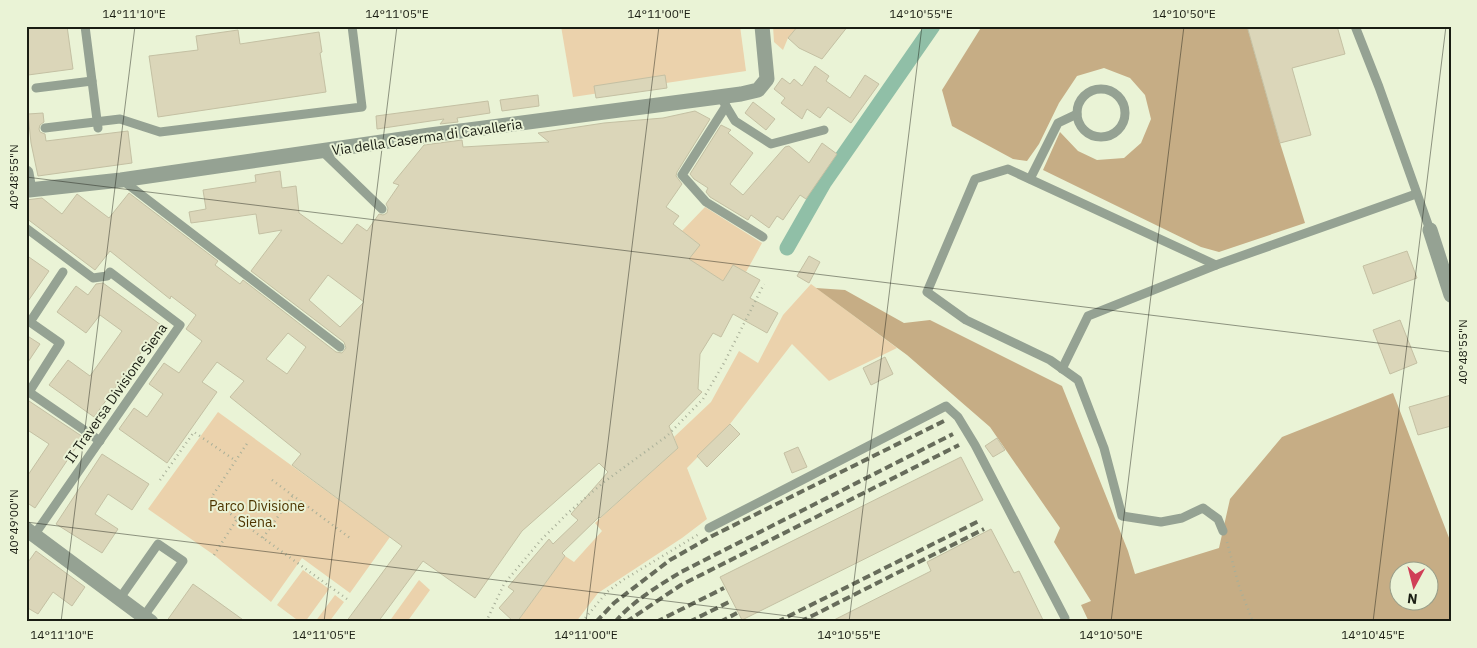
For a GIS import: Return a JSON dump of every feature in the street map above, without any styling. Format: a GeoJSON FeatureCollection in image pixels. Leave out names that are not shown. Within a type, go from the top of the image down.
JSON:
{"type":"FeatureCollection","features":[{"type":"Feature","properties":{"kind":"street","name":"Via della Caserma di Cavalleria"},"geometry":{"type":"LineString","coordinates":[[28,191],[121,180],[430,135],[723,101],[758,90],[767,80],[762,26]]}},
{"type":"Feature","properties":{"kind":"street"},"geometry":{"type":"LineString","coordinates":[[26,173],[28,191]]}},
{"type":"Feature","properties":{"kind":"street"},"geometry":{"type":"LineString","coordinates":[[1430,230],[1451,295]]}},
{"type":"Feature","properties":{"kind":"street"},"geometry":{"type":"LineString","coordinates":[[30,532],[148,619]]}},
{"type":"Feature","properties":{"kind":"lane"},"geometry":{"type":"LineString","coordinates":[[84,26],[98,125]]}},
{"type":"Feature","properties":{"kind":"lane"},"geometry":{"type":"LineString","coordinates":[[45,128],[98,125],[120,119],[160,132],[362,107],[352,26]]}},
{"type":"Feature","properties":{"kind":"lane"},"geometry":{"type":"LineString","coordinates":[[1355,26],[1430,230]]}},
{"type":"Feature","properties":{"kind":"lane"},"geometry":{"type":"LineString","coordinates":[[36,88],[92,81]]}},
{"type":"Feature","properties":{"kind":"lane"},"geometry":{"type":"LineString","coordinates":[[1104,89],[1116,95],[1122,101],[1124,120],[1120,127],[1103,137],[1088,133],[1082,128],[1077,114],[1082,98],[1095,90],[1104,89]]}},
{"type":"Feature","properties":{"kind":"lane"},"geometry":{"type":"LineString","coordinates":[[723,101],[735,121],[771,144],[824,130]]}},
{"type":"Feature","properties":{"kind":"lane"},"geometry":{"type":"LineString","coordinates":[[723,101],[682,176],[706,202],[763,237]]}},
{"type":"Feature","properties":{"kind":"lane"},"geometry":{"type":"LineString","coordinates":[[1030,179],[1058,124],[1077,114]]}},
{"type":"Feature","properties":{"kind":"lane"},"geometry":{"type":"LineString","coordinates":[[322,151],[382,209]]}},
{"type":"Feature","properties":{"kind":"lane"},"geometry":{"type":"LineString","coordinates":[[1216,266],[1008,169],[975,179],[926,292],[966,320],[1050,360],[1078,380],[1104,448],[1122,516],[1161,522],[1182,518],[1203,508],[1218,520],[1223,531]]}},
{"type":"Feature","properties":{"kind":"lane"},"geometry":{"type":"LineString","coordinates":[[121,180],[340,347]]}},
{"type":"Feature","properties":{"kind":"lane"},"geometry":{"type":"LineString","coordinates":[[1062,369],[1088,316],[1216,266],[1416,194]]}},
{"type":"Feature","properties":{"kind":"lane","name":"II Traversa Divisione Siena"},"geometry":{"type":"LineString","coordinates":[[26,228],[93,278],[107,276],[110,272],[180,325],[100,441],[30,532]]}},
{"type":"Feature","properties":{"kind":"lane"},"geometry":{"type":"LineString","coordinates":[[63,272],[30,322],[60,343],[28,391],[100,441]]}},
{"type":"Feature","properties":{"kind":"lane"},"geometry":{"type":"LineString","coordinates":[[709,528],[946,406],[958,417],[975,445],[1065,618],[1064,622]]}},
{"type":"Feature","properties":{"kind":"lane"},"geometry":{"type":"LineString","coordinates":[[120,598],[158,544],[183,561],[148,619]]}},
{"type":"Feature","properties":{"kind":"path"},"geometry":{"type":"LineString","coordinates":[[486,622],[504,584],[541,540],[569,512],[604,482],[667,436],[703,399],[724,363],[764,284]]}},
{"type":"Feature","properties":{"kind":"path"},"geometry":{"type":"LineString","coordinates":[[160,480],[194,432],[236,460]]}},
{"type":"Feature","properties":{"kind":"path"},"geometry":{"type":"LineString","coordinates":[[248,442],[211,498],[347,599]]}},
{"type":"Feature","properties":{"kind":"path"},"geometry":{"type":"LineString","coordinates":[[272,480],[350,538]]}},
{"type":"Feature","properties":{"kind":"path"},"geometry":{"type":"LineString","coordinates":[[264,538],[293,495]]}},
{"type":"Feature","properties":{"kind":"path"},"geometry":{"type":"LineString","coordinates":[[214,555],[237,519]]}},
{"type":"Feature","properties":{"kind":"path"},"geometry":{"type":"LineString","coordinates":[[582,622],[607,592],[623,580],[709,528]]}},
{"type":"Feature","properties":{"kind":"path"},"geometry":{"type":"LineString","coordinates":[[1223,531],[1239,586],[1253,622]]}},
{"type":"Feature","properties":{"kind":"green space"},"geometry":{"type":"Polygon","coordinates":[[[561,26],[740,26],[746,71],[573,97],[561,26]]]}},
{"type":"Feature","properties":{"kind":"green space"},"geometry":{"type":"Polygon","coordinates":[[[773,26],[793,26],[796,29],[788,38],[783,50],[774,42],[773,26]]]}},
{"type":"Feature","properties":{"kind":"green space"},"geometry":{"type":"Polygon","coordinates":[[[705,207],[762,243],[746,272],[733,265],[723,281],[687,258],[700,245],[682,231],[705,207]]]}},
{"type":"Feature","properties":{"kind":"green space"},"geometry":{"type":"Polygon","coordinates":[[[811,284],[897,348],[829,381],[792,344],[730,424],[687,468],[707,519],[682,538],[598,593],[576,622],[517,622],[565,556],[574,562],[602,531],[595,523],[678,448],[674,437],[711,402],[739,351],[758,363],[783,315],[811,284]]]}},
{"type":"Feature","properties":{"kind":"green space","name":"Parco Divisione Siena."},"geometry":{"type":"Polygon","coordinates":[[[218,412],[390,537],[350,593],[302,558],[271,602],[214,555],[148,509],[218,412]]]}},
{"type":"Feature","properties":{"kind":"green space"},"geometry":{"type":"Polygon","coordinates":[[[303,570],[329,589],[305,622],[300,622],[277,605],[303,570]]]}},
{"type":"Feature","properties":{"kind":"green space"},"geometry":{"type":"Polygon","coordinates":[[[419,580],[430,590],[407,622],[389,622],[419,580]]]}},
{"type":"Feature","properties":{"kind":"green space"},"geometry":{"type":"Polygon","coordinates":[[[335,595],[344,602],[329,622],[315,622],[335,595]]]}},
{"type":"Feature","properties":{"kind":"shaded area"},"geometry":{"type":"Polygon","coordinates":[[[982,26],[1247,26],[1305,223],[1219,252],[1201,247],[1043,170],[1060,132],[1078,151],[1097,160],[1124,158],[1141,143],[1151,119],[1145,95],[1130,78],[1104,68],[1077,76],[1059,103],[1039,144],[1027,161],[1013,159],[952,126],[942,90],[982,26]]]}},
{"type":"Feature","properties":{"kind":"shaded area"},"geometry":{"type":"Polygon","coordinates":[[[816,288],[845,290],[904,323],[930,320],[1062,386],[1128,551],[1135,574],[1219,548],[1230,499],[1282,437],[1393,393],[1451,543],[1451,622],[1089,622],[1081,605],[1091,601],[1054,542],[1060,528],[990,427],[907,355],[816,288]]]}},
{"type":"Feature","properties":{"kind":"building"},"geometry":{"type":"Polygon","coordinates":[[[26,26],[67,26],[73,69],[28,75],[26,64],[26,26]]]}},
{"type":"Feature","properties":{"kind":"building"},"geometry":{"type":"Polygon","coordinates":[[[798,26],[848,26],[822,59],[799,48],[788,38],[798,26]]]}},
{"type":"Feature","properties":{"kind":"building"},"geometry":{"type":"Polygon","coordinates":[[[1247,26],[1337,26],[1345,54],[1292,68],[1311,135],[1280,143],[1247,26]]]}},
{"type":"Feature","properties":{"kind":"building"},"geometry":{"type":"Polygon","coordinates":[[[238,30],[240,44],[319,32],[326,92],[158,117],[149,56],[198,50],[196,36],[238,30]]]}},
{"type":"Feature","properties":{"kind":"building"},"geometry":{"type":"Polygon","coordinates":[[[815,66],[829,76],[826,81],[850,98],[865,75],[879,84],[851,123],[828,107],[820,118],[807,109],[802,119],[781,103],[785,98],[774,89],[782,78],[790,84],[794,79],[802,86],[815,66]]]}},
{"type":"Feature","properties":{"kind":"building"},"geometry":{"type":"Polygon","coordinates":[[[665,75],[667,88],[596,98],[594,86],[665,75]]]}},
{"type":"Feature","properties":{"kind":"building"},"geometry":{"type":"Polygon","coordinates":[[[538,95],[539,106],[502,111],[500,100],[538,95]]]}},
{"type":"Feature","properties":{"kind":"building"},"geometry":{"type":"Polygon","coordinates":[[[488,101],[490,113],[457,118],[458,122],[440,124],[444,119],[377,129],[376,116],[488,101]]]}},
{"type":"Feature","properties":{"kind":"building"},"geometry":{"type":"Polygon","coordinates":[[[753,102],[775,119],[766,130],[745,113],[753,102]]]}},
{"type":"Feature","properties":{"kind":"building"},"geometry":{"type":"Polygon","coordinates":[[[695,111],[710,119],[677,172],[676,176],[682,184],[666,207],[679,216],[673,224],[700,245],[689,259],[723,281],[733,265],[760,280],[750,298],[778,313],[767,333],[733,314],[721,337],[713,333],[700,354],[698,389],[702,392],[669,426],[678,448],[599,517],[562,553],[565,556],[517,622],[514,622],[499,608],[514,591],[508,587],[549,539],[553,544],[578,520],[571,514],[608,472],[599,463],[522,531],[475,598],[423,561],[378,622],[346,622],[402,546],[292,465],[301,454],[230,397],[244,381],[217,362],[202,382],[217,392],[167,463],[119,429],[134,408],[147,417],[163,394],[149,384],[164,363],[179,373],[202,341],[186,329],[196,315],[171,296],[170,299],[110,251],[95,270],[26,218],[26,200],[42,198],[62,214],[77,194],[109,218],[129,193],[218,261],[215,265],[240,284],[243,280],[336,352],[342,353],[346,348],[344,342],[251,271],[282,230],[259,234],[256,214],[191,223],[189,212],[206,209],[203,190],[256,182],[255,175],[280,171],[282,188],[296,186],[299,213],[342,244],[357,224],[367,231],[379,214],[387,213],[388,208],[386,204],[399,185],[393,183],[424,145],[462,140],[463,147],[549,142],[538,133],[604,123],[663,118],[695,111]],[[328,275],[309,300],[340,327],[364,302],[328,275]],[[288,333],[266,359],[287,374],[306,347],[288,333]]]}},
{"type":"Feature","properties":{"kind":"building"},"geometry":{"type":"Polygon","coordinates":[[[43,113],[44,122],[40,125],[39,129],[40,132],[45,134],[46,141],[128,131],[132,163],[38,176],[31,143],[28,114],[43,113]]]}},
{"type":"Feature","properties":{"kind":"building"},"geometry":{"type":"Polygon","coordinates":[[[721,125],[731,130],[728,133],[753,153],[730,184],[743,195],[785,147],[789,146],[809,163],[822,143],[837,154],[806,199],[800,195],[783,220],[777,216],[769,228],[751,215],[748,220],[710,197],[706,192],[708,188],[690,174],[721,125]]]}},
{"type":"Feature","properties":{"kind":"building"},"geometry":{"type":"Polygon","coordinates":[[[1407,251],[1417,278],[1373,294],[1363,266],[1407,251]]]}},
{"type":"Feature","properties":{"kind":"building"},"geometry":{"type":"Polygon","coordinates":[[[26,255],[49,271],[26,304],[26,255]]]}},
{"type":"Feature","properties":{"kind":"building"},"geometry":{"type":"Polygon","coordinates":[[[809,256],[820,262],[809,283],[797,276],[809,256]]]}},
{"type":"Feature","properties":{"kind":"building"},"geometry":{"type":"Polygon","coordinates":[[[103,283],[161,325],[94,417],[49,385],[68,360],[90,376],[122,331],[100,315],[86,333],[57,312],[76,286],[88,295],[96,284],[103,283]]]}},
{"type":"Feature","properties":{"kind":"building"},"geometry":{"type":"Polygon","coordinates":[[[1400,320],[1417,363],[1390,374],[1373,330],[1400,320]]]}},
{"type":"Feature","properties":{"kind":"building"},"geometry":{"type":"Polygon","coordinates":[[[26,335],[40,344],[26,365],[26,335]]]}},
{"type":"Feature","properties":{"kind":"building"},"geometry":{"type":"Polygon","coordinates":[[[885,357],[893,374],[871,385],[863,368],[885,357]]]}},
{"type":"Feature","properties":{"kind":"building"},"geometry":{"type":"Polygon","coordinates":[[[1451,395],[1451,426],[1418,435],[1409,407],[1451,395]]]}},
{"type":"Feature","properties":{"kind":"building"},"geometry":{"type":"Polygon","coordinates":[[[26,399],[83,437],[35,508],[26,502],[26,478],[49,444],[26,429],[26,399]]]}},
{"type":"Feature","properties":{"kind":"building"},"geometry":{"type":"Polygon","coordinates":[[[730,424],[740,434],[707,467],[697,456],[730,424]]]}},
{"type":"Feature","properties":{"kind":"building"},"geometry":{"type":"Polygon","coordinates":[[[997,438],[1005,450],[993,457],[985,446],[997,438]]]}},
{"type":"Feature","properties":{"kind":"building"},"geometry":{"type":"Polygon","coordinates":[[[798,447],[807,467],[792,473],[784,453],[798,447]]]}},
{"type":"Feature","properties":{"kind":"building"},"geometry":{"type":"Polygon","coordinates":[[[102,454],[149,484],[132,510],[108,494],[95,514],[118,529],[102,553],[56,524],[102,454]]]}},
{"type":"Feature","properties":{"kind":"building"},"geometry":{"type":"Polygon","coordinates":[[[961,457],[983,500],[742,620],[720,577],[961,457]]]}},
{"type":"Feature","properties":{"kind":"building"},"geometry":{"type":"Polygon","coordinates":[[[991,529],[1014,573],[1019,571],[1044,622],[830,622],[931,571],[927,562],[991,529]]]}},
{"type":"Feature","properties":{"kind":"building"},"geometry":{"type":"Polygon","coordinates":[[[36,551],[85,587],[72,606],[53,592],[38,614],[26,607],[26,565],[36,551]]]}},
{"type":"Feature","properties":{"kind":"building"},"geometry":{"type":"Polygon","coordinates":[[[193,584],[203,591],[246,622],[166,622],[193,584]]]}},
{"type":"Feature","properties":{"kind":"waterway"},"geometry":{"type":"LineString","coordinates":[[787,248],[824,183],[933,26]]}},
{"type":"Feature","properties":{"kind":"railway"},"geometry":{"type":"LineString","coordinates":[[596,622],[614,603],[670,560],[712,536],[946,420]]}},
{"type":"Feature","properties":{"kind":"railway"},"geometry":{"type":"LineString","coordinates":[[615,622],[622,614],[655,588],[681,572],[953,434]]}},
{"type":"Feature","properties":{"kind":"railway"},"geometry":{"type":"LineString","coordinates":[[626,622],[681,585],[959,445]]}},
{"type":"Feature","properties":{"kind":"railway"},"geometry":{"type":"LineString","coordinates":[[777,622],[979,521]]}},
{"type":"Feature","properties":{"kind":"railway"},"geometry":{"type":"LineString","coordinates":[[800,622],[984,529]]}},
{"type":"Feature","properties":{"kind":"railway"},"geometry":{"type":"LineString","coordinates":[[656,622],[724,588]]}},
{"type":"Feature","properties":{"kind":"railway"},"geometry":{"type":"LineString","coordinates":[[689,622],[731,601]]}},
{"type":"Feature","properties":{"kind":"railway"},"geometry":{"type":"LineString","coordinates":[[720,622],[737,613]]}}]}
